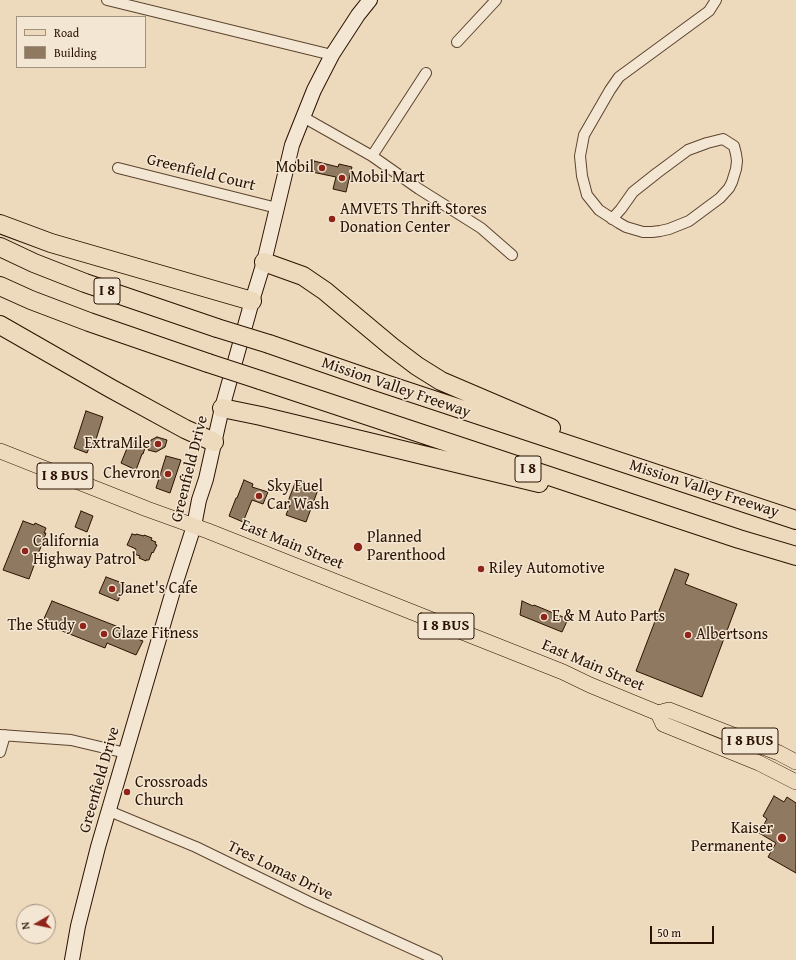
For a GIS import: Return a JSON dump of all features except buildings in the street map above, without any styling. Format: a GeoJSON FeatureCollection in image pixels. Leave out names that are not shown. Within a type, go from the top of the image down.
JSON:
{"type":"FeatureCollection","features":[{"type":"Feature","properties":{"kind":"highway"},"geometry":{"type":"LineString","coordinates":[[0,224],[51,243],[252,301]]}},
{"type":"Feature","properties":{"kind":"highway","name":"Mission Valley Freeway"},"geometry":{"type":"LineString","coordinates":[[0,247],[34,263],[85,283],[269,344],[386,385],[796,520]]}},
{"type":"Feature","properties":{"kind":"highway"},"geometry":{"type":"LineString","coordinates":[[264,262],[303,276],[325,291],[392,347],[417,366],[441,381],[571,437],[685,483]]}},
{"type":"Feature","properties":{"kind":"highway","name":"I 8"},"geometry":{"type":"LineString","coordinates":[[0,286],[31,300],[89,322],[208,363],[739,539],[796,556]]}},
{"type":"Feature","properties":{"kind":"highway"},"geometry":{"type":"LineString","coordinates":[[0,325],[110,388],[185,429],[214,442]]}},
{"type":"Feature","properties":{"kind":"highway"},"geometry":{"type":"LineString","coordinates":[[222,408],[261,416],[652,510]]}},
{"type":"Feature","properties":{"kind":"main road","name":"Greenfield Drive"},"geometry":{"type":"LineString","coordinates":[[72,960],[78,926],[98,847],[173,591],[194,526],[222,408],[264,262],[292,145],[314,90],[332,55],[358,15],[370,0]]}},
{"type":"Feature","properties":{"kind":"main road","name":"East Main Street"},"geometry":{"type":"LineString","coordinates":[[0,451],[563,672],[590,685],[658,713],[669,710],[779,752],[796,762]]}},
{"type":"Feature","properties":{"kind":"main road","name":"East Main Street"},"geometry":{"type":"LineString","coordinates":[[658,713],[663,724],[759,763],[796,782]]}},
{"type":"Feature","properties":{"kind":"street"},"geometry":{"type":"LineString","coordinates":[[107,0],[332,55]]}},
{"type":"Feature","properties":{"kind":"street"},"geometry":{"type":"LineString","coordinates":[[457,42],[496,0]]}},
{"type":"Feature","properties":{"kind":"street"},"geometry":{"type":"LineString","coordinates":[[612,219],[634,192],[657,173],[688,150],[707,143],[723,140],[734,146],[736,154],[735,176],[729,188],[720,198],[689,221],[669,229],[652,232],[634,230],[619,224],[599,210],[587,194],[582,176],[580,156],[584,135],[619,77],[709,11],[716,0]]}},
{"type":"Feature","properties":{"kind":"street"},"geometry":{"type":"LineString","coordinates":[[372,156],[426,74]]}},
{"type":"Feature","properties":{"kind":"street"},"geometry":{"type":"LineString","coordinates":[[303,117],[372,156],[419,189],[481,228],[512,255]]}},
{"type":"Feature","properties":{"kind":"street","name":"Greenfield Court"},"geometry":{"type":"LineString","coordinates":[[118,168],[277,208]]}},
{"type":"Feature","properties":{"kind":"street"},"geometry":{"type":"LineString","coordinates":[[0,752],[2,735],[71,740],[126,753]]}},
{"type":"Feature","properties":{"kind":"street","name":"Tres Lomas Drive"},"geometry":{"type":"LineString","coordinates":[[109,811],[196,847],[309,902],[437,960]]}},
{"type":"Feature","properties":{"kind":"place","name":"Mobil"},"geometry":{"type":"Point","coordinates":[322,168]}},
{"type":"Feature","properties":{"kind":"place","name":"Mobil Mart"},"geometry":{"type":"Point","coordinates":[342,178]}},
{"type":"Feature","properties":{"kind":"place","name":"AMVETS Thrift Stores Donation Center"},"geometry":{"type":"Point","coordinates":[332,219]}},
{"type":"Feature","properties":{"kind":"place","name":"ExtraMile"},"geometry":{"type":"Point","coordinates":[158,444]}},
{"type":"Feature","properties":{"kind":"place","name":"Chevron"},"geometry":{"type":"Point","coordinates":[168,474]}},
{"type":"Feature","properties":{"kind":"place","name":"Sky Fuel Car Wash"},"geometry":{"type":"Point","coordinates":[259,496]}},
{"type":"Feature","properties":{"kind":"place","name":"Planned Parenthood"},"geometry":{"type":"Point","coordinates":[358,547]}},
{"type":"Feature","properties":{"kind":"place","name":"California Highway Patrol"},"geometry":{"type":"Point","coordinates":[25,551]}},
{"type":"Feature","properties":{"kind":"place","name":"Riley Automotive"},"geometry":{"type":"Point","coordinates":[481,569]}},
{"type":"Feature","properties":{"kind":"place","name":"Janet's Cafe"},"geometry":{"type":"Point","coordinates":[112,589]}},
{"type":"Feature","properties":{"kind":"place","name":"E & M Auto Parts"},"geometry":{"type":"Point","coordinates":[544,617]}},
{"type":"Feature","properties":{"kind":"place","name":"The Study"},"geometry":{"type":"Point","coordinates":[83,626]}},
{"type":"Feature","properties":{"kind":"place","name":"Glaze Fitness"},"geometry":{"type":"Point","coordinates":[104,634]}},
{"type":"Feature","properties":{"kind":"place","name":"Albertsons"},"geometry":{"type":"Point","coordinates":[688,635]}},
{"type":"Feature","properties":{"kind":"place","name":"Crossroads Church"},"geometry":{"type":"Point","coordinates":[127,792]}},
{"type":"Feature","properties":{"kind":"place","name":"Kaiser Permanente"},"geometry":{"type":"Point","coordinates":[782,838]}}]}
